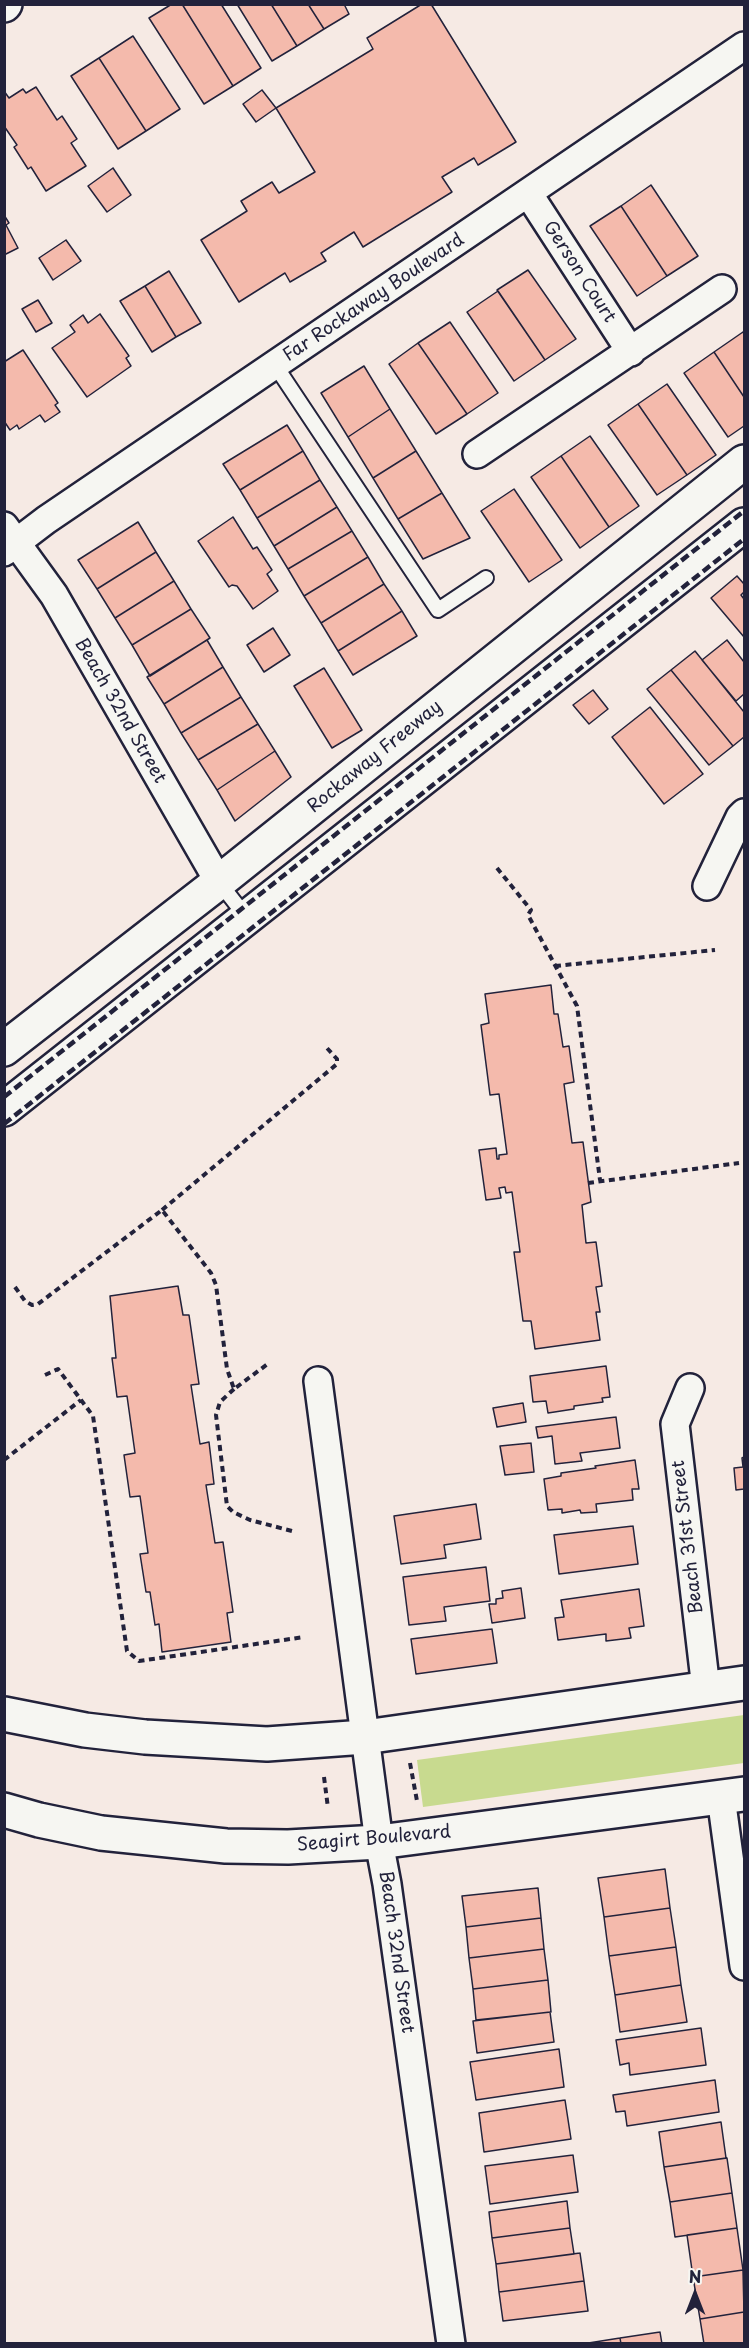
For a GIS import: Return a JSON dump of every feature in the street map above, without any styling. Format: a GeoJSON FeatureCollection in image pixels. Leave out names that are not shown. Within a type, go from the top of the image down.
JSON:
{"type":"FeatureCollection","features":[{"type":"Feature","properties":{"kind":"street","name":"Far Rockaway Boulevard"},"geometry":{"type":"LineString","coordinates":[[8,540],[46,520],[744,46]]}},
{"type":"Feature","properties":{"kind":"street","name":"Gerson Court"},"geometry":{"type":"LineString","coordinates":[[528,193],[631,352]]}},
{"type":"Feature","properties":{"kind":"street"},"geometry":{"type":"LineString","coordinates":[[477,454],[722,289]]}},
{"type":"Feature","properties":{"kind":"street","name":"Rockaway Freeway"},"geometry":{"type":"LineString","coordinates":[[4,1049],[219,882],[744,462]]}},
{"type":"Feature","properties":{"kind":"street"},"geometry":{"type":"LineString","coordinates":[[4,1109],[744,525]]}},
{"type":"Feature","properties":{"kind":"street","name":"Beach 32nd Street"},"geometry":{"type":"LineString","coordinates":[[8,540],[54,596],[219,882]]}},
{"type":"Feature","properties":{"kind":"street"},"geometry":{"type":"LineString","coordinates":[[707,886],[744,813]]}},
{"type":"Feature","properties":{"kind":"street","name":"Beach 32nd Street"},"geometry":{"type":"LineString","coordinates":[[318,1381],[379,1842],[387,1884],[451,2343]]}},
{"type":"Feature","properties":{"kind":"street","name":"Beach 31st Street"},"geometry":{"type":"LineString","coordinates":[[690,1388],[675,1424],[706,1689]]}},
{"type":"Feature","properties":{"kind":"street"},"geometry":{"type":"LineString","coordinates":[[4,1714],[85,1730],[207,1742],[267,1744],[365,1737],[744,1683]]}},
{"type":"Feature","properties":{"kind":"street"},"geometry":{"type":"LineString","coordinates":[[733,1796],[744,1966]]}},
{"type":"Feature","properties":{"kind":"street","name":"Seagirt Boulevard"},"geometry":{"type":"LineString","coordinates":[[4,1810],[101,1833],[226,1846],[288,1847],[379,1842],[733,1796]]}},
{"type":"Feature","properties":{"kind":"lane"},"geometry":{"type":"LineString","coordinates":[[275,365],[438,610],[486,578]]}},
{"type":"Feature","properties":{"kind":"lane"},"geometry":{"type":"LineString","coordinates":[[219,882],[247,918]]}},
{"type":"Feature","properties":{"kind":"path"},"geometry":{"type":"LineString","coordinates":[[497,868],[531,910],[528,915],[577,1006],[600,1180]]}},
{"type":"Feature","properties":{"kind":"path"},"geometry":{"type":"LineString","coordinates":[[555,966],[715,950]]}},
{"type":"Feature","properties":{"kind":"path"},"geometry":{"type":"LineString","coordinates":[[15,1287],[25,1301],[32,1305],[38,1304],[162,1210],[337,1064],[337,1059],[326,1047]]}},
{"type":"Feature","properties":{"kind":"path"},"geometry":{"type":"LineString","coordinates":[[588,1182],[739,1163]]}},
{"type":"Feature","properties":{"kind":"path"},"geometry":{"type":"LineString","coordinates":[[162,1210],[211,1274],[216,1285],[227,1370],[234,1389]]}},
{"type":"Feature","properties":{"kind":"path"},"geometry":{"type":"LineString","coordinates":[[269,1363],[220,1402],[216,1415],[227,1506],[250,1520],[292,1531]]}},
{"type":"Feature","properties":{"kind":"path"},"geometry":{"type":"LineString","coordinates":[[45,1375],[58,1370],[93,1416],[127,1651],[140,1661],[304,1637]]}},
{"type":"Feature","properties":{"kind":"path"},"geometry":{"type":"LineString","coordinates":[[4,1460],[81,1400]]}},
{"type":"Feature","properties":{"kind":"path"},"geometry":{"type":"LineString","coordinates":[[410,1763],[417,1801]]}},
{"type":"Feature","properties":{"kind":"path"},"geometry":{"type":"LineString","coordinates":[[324,1777],[328,1808]]}},
{"type":"Feature","properties":{"kind":"green space"},"geometry":{"type":"Polygon","coordinates":[[[744,1715],[744,1763],[423,1807],[417,1760],[744,1715]]]}},
{"type":"Feature","properties":{"kind":"building"},"geometry":{"type":"Polygon","coordinates":[[[172,4],[182,4],[233,86],[204,104],[149,18],[172,4]]]}},
{"type":"Feature","properties":{"kind":"building"},"geometry":{"type":"Polygon","coordinates":[[[182,4],[221,4],[261,68],[233,86],[182,4]]]}},
{"type":"Feature","properties":{"kind":"building"},"geometry":{"type":"Polygon","coordinates":[[[237,4],[271,4],[297,46],[272,61],[237,4]]]}},
{"type":"Feature","properties":{"kind":"building"},"geometry":{"type":"Polygon","coordinates":[[[271,4],[308,4],[324,29],[297,46],[271,4]]]}},
{"type":"Feature","properties":{"kind":"building"},"geometry":{"type":"Polygon","coordinates":[[[308,4],[344,4],[349,14],[324,29],[308,4]]]}},
{"type":"Feature","properties":{"kind":"building"},"geometry":{"type":"Polygon","coordinates":[[[422,4],[431,4],[516,142],[478,165],[474,158],[442,177],[452,192],[363,247],[354,232],[321,253],[326,261],[290,282],[285,273],[239,302],[201,240],[247,211],[241,201],[272,182],[279,193],[315,172],[276,108],[373,49],[367,38],[422,4]]]}},
{"type":"Feature","properties":{"kind":"building"},"geometry":{"type":"Polygon","coordinates":[[[133,36],[180,109],[146,131],[99,58],[133,36]]]}},
{"type":"Feature","properties":{"kind":"building"},"geometry":{"type":"Polygon","coordinates":[[[99,58],[146,131],[118,149],[71,76],[99,58]]]}},
{"type":"Feature","properties":{"kind":"building"},"geometry":{"type":"Polygon","coordinates":[[[36,87],[57,120],[62,116],[77,139],[71,143],[86,166],[46,191],[31,167],[28,169],[14,147],[17,145],[4,126],[4,91],[9,98],[23,89],[26,93],[36,87]]]}},
{"type":"Feature","properties":{"kind":"building"},"geometry":{"type":"Polygon","coordinates":[[[262,90],[276,108],[256,122],[243,104],[262,90]]]}},
{"type":"Feature","properties":{"kind":"building"},"geometry":{"type":"Polygon","coordinates":[[[113,168],[131,195],[107,212],[88,186],[113,168]]]}},
{"type":"Feature","properties":{"kind":"building"},"geometry":{"type":"Polygon","coordinates":[[[651,185],[698,256],[667,276],[621,206],[651,185]]]}},
{"type":"Feature","properties":{"kind":"building"},"geometry":{"type":"Polygon","coordinates":[[[621,206],[667,276],[637,296],[590,226],[621,206]]]}},
{"type":"Feature","properties":{"kind":"building"},"geometry":{"type":"Polygon","coordinates":[[[4,215],[9,223],[6,225],[18,248],[4,255],[4,215]]]}},
{"type":"Feature","properties":{"kind":"building"},"geometry":{"type":"Polygon","coordinates":[[[66,240],[81,261],[53,280],[39,258],[66,240]]]}},
{"type":"Feature","properties":{"kind":"building"},"geometry":{"type":"Polygon","coordinates":[[[528,270],[576,339],[545,360],[497,290],[528,270]]]}},
{"type":"Feature","properties":{"kind":"building"},"geometry":{"type":"Polygon","coordinates":[[[169,271],[201,323],[176,337],[145,286],[169,271]]]}},
{"type":"Feature","properties":{"kind":"building"},"geometry":{"type":"Polygon","coordinates":[[[145,286],[176,337],[152,352],[120,301],[145,286]]]}},
{"type":"Feature","properties":{"kind":"building"},"geometry":{"type":"Polygon","coordinates":[[[498,291],[545,360],[514,381],[467,312],[498,291]]]}},
{"type":"Feature","properties":{"kind":"building"},"geometry":{"type":"Polygon","coordinates":[[[38,300],[52,323],[36,332],[22,309],[38,300]]]}},
{"type":"Feature","properties":{"kind":"building"},"geometry":{"type":"Polygon","coordinates":[[[100,314],[129,356],[126,358],[131,366],[87,397],[52,348],[75,332],[70,325],[83,315],[88,323],[100,314]]]}},
{"type":"Feature","properties":{"kind":"building"},"geometry":{"type":"Polygon","coordinates":[[[450,322],[498,393],[467,414],[418,343],[450,322]]]}},
{"type":"Feature","properties":{"kind":"building"},"geometry":{"type":"Polygon","coordinates":[[[743,332],[744,334],[744,397],[714,352],[743,332]]]}},
{"type":"Feature","properties":{"kind":"building"},"geometry":{"type":"Polygon","coordinates":[[[418,343],[467,414],[436,434],[389,364],[418,343]]]}},
{"type":"Feature","properties":{"kind":"building"},"geometry":{"type":"Polygon","coordinates":[[[23,350],[58,403],[55,405],[60,412],[45,422],[40,415],[19,429],[17,425],[10,430],[4,421],[4,362],[23,350]]]}},
{"type":"Feature","properties":{"kind":"building"},"geometry":{"type":"Polygon","coordinates":[[[714,352],[744,397],[744,426],[728,437],[684,373],[714,352]]]}},
{"type":"Feature","properties":{"kind":"building"},"geometry":{"type":"Polygon","coordinates":[[[364,366],[390,409],[348,437],[321,393],[364,366]]]}},
{"type":"Feature","properties":{"kind":"building"},"geometry":{"type":"Polygon","coordinates":[[[667,384],[716,455],[687,475],[638,404],[667,384]]]}},
{"type":"Feature","properties":{"kind":"building"},"geometry":{"type":"Polygon","coordinates":[[[638,404],[687,475],[657,495],[608,425],[638,404]]]}},
{"type":"Feature","properties":{"kind":"building"},"geometry":{"type":"Polygon","coordinates":[[[390,409],[416,451],[373,478],[348,437],[390,409]]]}},
{"type":"Feature","properties":{"kind":"building"},"geometry":{"type":"Polygon","coordinates":[[[287,425],[303,451],[240,490],[223,464],[287,425]]]}},
{"type":"Feature","properties":{"kind":"building"},"geometry":{"type":"Polygon","coordinates":[[[590,436],[639,506],[609,527],[561,456],[590,436]]]}},
{"type":"Feature","properties":{"kind":"building"},"geometry":{"type":"Polygon","coordinates":[[[303,451],[320,480],[257,518],[240,490],[303,451]]]}},
{"type":"Feature","properties":{"kind":"building"},"geometry":{"type":"Polygon","coordinates":[[[416,451],[442,493],[398,519],[373,478],[416,451]]]}},
{"type":"Feature","properties":{"kind":"building"},"geometry":{"type":"Polygon","coordinates":[[[561,456],[609,527],[580,548],[531,477],[561,456]]]}},
{"type":"Feature","properties":{"kind":"building"},"geometry":{"type":"Polygon","coordinates":[[[320,480],[337,507],[274,546],[257,518],[320,480]]]}},
{"type":"Feature","properties":{"kind":"building"},"geometry":{"type":"Polygon","coordinates":[[[514,489],[562,560],[529,582],[481,511],[514,489]]]}},
{"type":"Feature","properties":{"kind":"building"},"geometry":{"type":"Polygon","coordinates":[[[442,493],[470,538],[423,559],[398,519],[442,493]]]}},
{"type":"Feature","properties":{"kind":"building"},"geometry":{"type":"Polygon","coordinates":[[[337,507],[352,531],[288,569],[274,546],[337,507]]]}},
{"type":"Feature","properties":{"kind":"building"},"geometry":{"type":"Polygon","coordinates":[[[233,517],[253,549],[257,547],[272,570],[267,574],[278,591],[253,609],[237,586],[229,587],[198,541],[233,517]]]}},
{"type":"Feature","properties":{"kind":"building"},"geometry":{"type":"Polygon","coordinates":[[[138,522],[156,552],[97,589],[78,560],[138,522]]]}},
{"type":"Feature","properties":{"kind":"building"},"geometry":{"type":"Polygon","coordinates":[[[352,531],[368,557],[304,596],[288,569],[352,531]]]}},
{"type":"Feature","properties":{"kind":"building"},"geometry":{"type":"Polygon","coordinates":[[[156,552],[174,581],[115,618],[97,589],[156,552]]]}},
{"type":"Feature","properties":{"kind":"building"},"geometry":{"type":"Polygon","coordinates":[[[368,557],[384,584],[321,623],[304,596],[368,557]]]}},
{"type":"Feature","properties":{"kind":"building"},"geometry":{"type":"Polygon","coordinates":[[[737,576],[744,584],[744,592],[741,595],[744,599],[744,637],[711,598],[737,576]]]}},
{"type":"Feature","properties":{"kind":"building"},"geometry":{"type":"Polygon","coordinates":[[[174,581],[191,609],[132,645],[115,618],[174,581]]]}},
{"type":"Feature","properties":{"kind":"building"},"geometry":{"type":"Polygon","coordinates":[[[384,584],[402,611],[338,651],[321,623],[384,584]]]}},
{"type":"Feature","properties":{"kind":"building"},"geometry":{"type":"Polygon","coordinates":[[[191,609],[210,638],[150,676],[132,645],[191,609]]]}},
{"type":"Feature","properties":{"kind":"building"},"geometry":{"type":"Polygon","coordinates":[[[402,611],[417,636],[353,675],[338,651],[402,611]]]}},
{"type":"Feature","properties":{"kind":"building"},"geometry":{"type":"Polygon","coordinates":[[[273,628],[290,655],[264,672],[247,645],[273,628]]]}},
{"type":"Feature","properties":{"kind":"building"},"geometry":{"type":"Polygon","coordinates":[[[207,640],[223,667],[164,704],[147,677],[207,640]]]}},
{"type":"Feature","properties":{"kind":"building"},"geometry":{"type":"Polygon","coordinates":[[[727,640],[744,662],[744,694],[736,701],[702,660],[727,640]]]}},
{"type":"Feature","properties":{"kind":"building"},"geometry":{"type":"Polygon","coordinates":[[[695,651],[744,712],[744,737],[733,746],[671,670],[695,651]]]}},
{"type":"Feature","properties":{"kind":"building"},"geometry":{"type":"Polygon","coordinates":[[[223,667],[241,697],[181,733],[164,704],[223,667]]]}},
{"type":"Feature","properties":{"kind":"building"},"geometry":{"type":"Polygon","coordinates":[[[324,668],[362,730],[332,748],[294,686],[324,668]]]}},
{"type":"Feature","properties":{"kind":"building"},"geometry":{"type":"Polygon","coordinates":[[[671,670],[733,746],[709,765],[647,689],[671,670]]]}},
{"type":"Feature","properties":{"kind":"building"},"geometry":{"type":"Polygon","coordinates":[[[593,690],[608,709],[589,724],[573,705],[593,690]]]}},
{"type":"Feature","properties":{"kind":"building"},"geometry":{"type":"Polygon","coordinates":[[[241,697],[258,724],[198,760],[181,733],[241,697]]]}},
{"type":"Feature","properties":{"kind":"building"},"geometry":{"type":"Polygon","coordinates":[[[650,707],[703,774],[664,804],[612,737],[650,707]]]}},
{"type":"Feature","properties":{"kind":"building"},"geometry":{"type":"Polygon","coordinates":[[[258,724],[275,751],[217,790],[198,760],[258,724]]]}},
{"type":"Feature","properties":{"kind":"building"},"geometry":{"type":"Polygon","coordinates":[[[275,751],[291,777],[235,821],[217,790],[275,751]]]}},
{"type":"Feature","properties":{"kind":"building"},"geometry":{"type":"Polygon","coordinates":[[[551,985],[554,1014],[558,1014],[563,1047],[569,1046],[574,1082],[564,1084],[572,1143],[583,1142],[591,1202],[582,1205],[586,1243],[596,1242],[602,1286],[596,1287],[600,1312],[596,1312],[600,1340],[535,1349],[531,1321],[523,1321],[514,1252],[520,1252],[512,1192],[506,1193],[505,1187],[499,1188],[501,1198],[486,1200],[479,1150],[496,1148],[497,1159],[499,1155],[507,1154],[499,1094],[490,1095],[481,1025],[489,1023],[485,994],[551,985]]]}},
{"type":"Feature","properties":{"kind":"building"},"geometry":{"type":"Polygon","coordinates":[[[178,1286],[183,1315],[189,1315],[199,1384],[191,1385],[200,1444],[209,1442],[214,1484],[206,1485],[215,1543],[223,1542],[233,1612],[227,1613],[231,1642],[162,1652],[159,1624],[155,1625],[150,1592],[146,1592],[140,1554],[148,1553],[140,1496],[130,1497],[124,1455],[135,1453],[127,1396],[117,1397],[112,1358],[116,1358],[110,1296],[178,1286]]]}},
{"type":"Feature","properties":{"kind":"building"},"geometry":{"type":"Polygon","coordinates":[[[606,1366],[610,1397],[602,1398],[603,1402],[548,1413],[546,1401],[533,1402],[530,1376],[606,1366]]]}},
{"type":"Feature","properties":{"kind":"building"},"geometry":{"type":"Polygon","coordinates":[[[523,1403],[526,1422],[497,1427],[493,1408],[523,1403]]]}},
{"type":"Feature","properties":{"kind":"building"},"geometry":{"type":"Polygon","coordinates":[[[616,1417],[620,1448],[580,1453],[582,1461],[555,1464],[552,1436],[538,1438],[536,1427],[616,1417]]]}},
{"type":"Feature","properties":{"kind":"building"},"geometry":{"type":"Polygon","coordinates":[[[531,1443],[534,1472],[505,1475],[500,1446],[531,1443]]]}},
{"type":"Feature","properties":{"kind":"building"},"geometry":{"type":"Polygon","coordinates":[[[744,1457],[744,1489],[736,1490],[734,1468],[743,1467],[742,1458],[744,1457]]]}},
{"type":"Feature","properties":{"kind":"building"},"geometry":{"type":"Polygon","coordinates":[[[635,1460],[639,1489],[632,1489],[633,1500],[596,1504],[597,1512],[581,1513],[580,1510],[562,1513],[562,1509],[548,1510],[544,1479],[561,1476],[561,1473],[635,1460]]]}},
{"type":"Feature","properties":{"kind":"building"},"geometry":{"type":"Polygon","coordinates":[[[476,1504],[481,1539],[444,1545],[446,1558],[401,1564],[394,1516],[476,1504]]]}},
{"type":"Feature","properties":{"kind":"building"},"geometry":{"type":"Polygon","coordinates":[[[633,1526],[638,1564],[559,1574],[554,1535],[633,1526]]]}},
{"type":"Feature","properties":{"kind":"building"},"geometry":{"type":"Polygon","coordinates":[[[486,1567],[490,1601],[444,1607],[446,1621],[409,1625],[403,1577],[486,1567]]]}},
{"type":"Feature","properties":{"kind":"building"},"geometry":{"type":"Polygon","coordinates":[[[521,1588],[525,1618],[492,1623],[489,1604],[496,1604],[496,1599],[503,1598],[502,1591],[521,1588]]]}},
{"type":"Feature","properties":{"kind":"building"},"geometry":{"type":"Polygon","coordinates":[[[639,1589],[644,1626],[629,1628],[631,1638],[606,1641],[606,1634],[558,1640],[555,1618],[564,1617],[561,1600],[639,1589]]]}},
{"type":"Feature","properties":{"kind":"building"},"geometry":{"type":"Polygon","coordinates":[[[492,1629],[497,1663],[416,1674],[411,1639],[492,1629]]]}},
{"type":"Feature","properties":{"kind":"building"},"geometry":{"type":"Polygon","coordinates":[[[665,1869],[670,1908],[604,1917],[598,1878],[665,1869]]]}},
{"type":"Feature","properties":{"kind":"building"},"geometry":{"type":"Polygon","coordinates":[[[538,1888],[541,1918],[466,1927],[462,1896],[538,1888]]]}},
{"type":"Feature","properties":{"kind":"building"},"geometry":{"type":"Polygon","coordinates":[[[670,1908],[676,1947],[609,1956],[604,1917],[670,1908]]]}},
{"type":"Feature","properties":{"kind":"building"},"geometry":{"type":"Polygon","coordinates":[[[541,1918],[544,1949],[469,1958],[466,1927],[541,1918]]]}},
{"type":"Feature","properties":{"kind":"building"},"geometry":{"type":"Polygon","coordinates":[[[676,1947],[681,1985],[615,1995],[609,1956],[676,1947]]]}},
{"type":"Feature","properties":{"kind":"building"},"geometry":{"type":"Polygon","coordinates":[[[544,1949],[548,1980],[473,1989],[469,1958],[544,1949]]]}},
{"type":"Feature","properties":{"kind":"building"},"geometry":{"type":"Polygon","coordinates":[[[548,1980],[551,2012],[476,2020],[473,1989],[548,1980]]]}},
{"type":"Feature","properties":{"kind":"building"},"geometry":{"type":"Polygon","coordinates":[[[681,1985],[687,2022],[620,2032],[615,1995],[681,1985]]]}},
{"type":"Feature","properties":{"kind":"building"},"geometry":{"type":"Polygon","coordinates":[[[550,2012],[554,2042],[477,2053],[473,2021],[550,2012]]]}},
{"type":"Feature","properties":{"kind":"building"},"geometry":{"type":"Polygon","coordinates":[[[701,2028],[706,2065],[630,2075],[629,2063],[620,2065],[616,2040],[701,2028]]]}},
{"type":"Feature","properties":{"kind":"building"},"geometry":{"type":"Polygon","coordinates":[[[559,2049],[564,2087],[476,2100],[470,2062],[559,2049]]]}},
{"type":"Feature","properties":{"kind":"building"},"geometry":{"type":"Polygon","coordinates":[[[715,2080],[719,2112],[627,2126],[625,2111],[616,2112],[613,2095],[715,2080]]]}},
{"type":"Feature","properties":{"kind":"building"},"geometry":{"type":"Polygon","coordinates":[[[565,2100],[571,2139],[484,2152],[479,2113],[565,2100]]]}},
{"type":"Feature","properties":{"kind":"building"},"geometry":{"type":"Polygon","coordinates":[[[721,2122],[726,2158],[664,2167],[659,2132],[721,2122]]]}},
{"type":"Feature","properties":{"kind":"building"},"geometry":{"type":"Polygon","coordinates":[[[573,2155],[578,2192],[490,2204],[485,2166],[573,2155]]]}},
{"type":"Feature","properties":{"kind":"building"},"geometry":{"type":"Polygon","coordinates":[[[727,2158],[732,2193],[670,2202],[664,2167],[727,2158]]]}},
{"type":"Feature","properties":{"kind":"building"},"geometry":{"type":"Polygon","coordinates":[[[732,2193],[737,2228],[675,2237],[670,2202],[732,2193]]]}},
{"type":"Feature","properties":{"kind":"building"},"geometry":{"type":"Polygon","coordinates":[[[567,2201],[570,2228],[492,2238],[489,2212],[567,2201]]]}},
{"type":"Feature","properties":{"kind":"building"},"geometry":{"type":"Polygon","coordinates":[[[570,2228],[574,2254],[496,2264],[492,2238],[570,2228]]]}},
{"type":"Feature","properties":{"kind":"building"},"geometry":{"type":"Polygon","coordinates":[[[737,2228],[743,2270],[693,2277],[687,2235],[737,2228]]]}},
{"type":"Feature","properties":{"kind":"building"},"geometry":{"type":"Polygon","coordinates":[[[580,2253],[584,2281],[499,2292],[496,2264],[580,2253]]]}},
{"type":"Feature","properties":{"kind":"building"},"geometry":{"type":"Polygon","coordinates":[[[743,2270],[744,2312],[700,2319],[693,2277],[743,2270]]]}},
{"type":"Feature","properties":{"kind":"building"},"geometry":{"type":"Polygon","coordinates":[[[584,2281],[588,2311],[503,2321],[499,2292],[584,2281]]]}},
{"type":"Feature","properties":{"kind":"building"},"geometry":{"type":"Polygon","coordinates":[[[744,2312],[744,2344],[704,2344],[700,2319],[744,2312]]]}},
{"type":"Feature","properties":{"kind":"building"},"geometry":{"type":"Polygon","coordinates":[[[660,2332],[662,2344],[621,2344],[620,2338],[660,2332]]]}},
{"type":"Feature","properties":{"kind":"building"},"geometry":{"type":"Polygon","coordinates":[[[620,2338],[621,2344],[582,2344],[620,2338]]]}},
{"type":"Feature","properties":{"kind":"railway"},"geometry":{"type":"LineString","coordinates":[[4,1097],[744,511]]}},
{"type":"Feature","properties":{"kind":"railway"},"geometry":{"type":"LineString","coordinates":[[4,1124],[744,539]]}}]}
